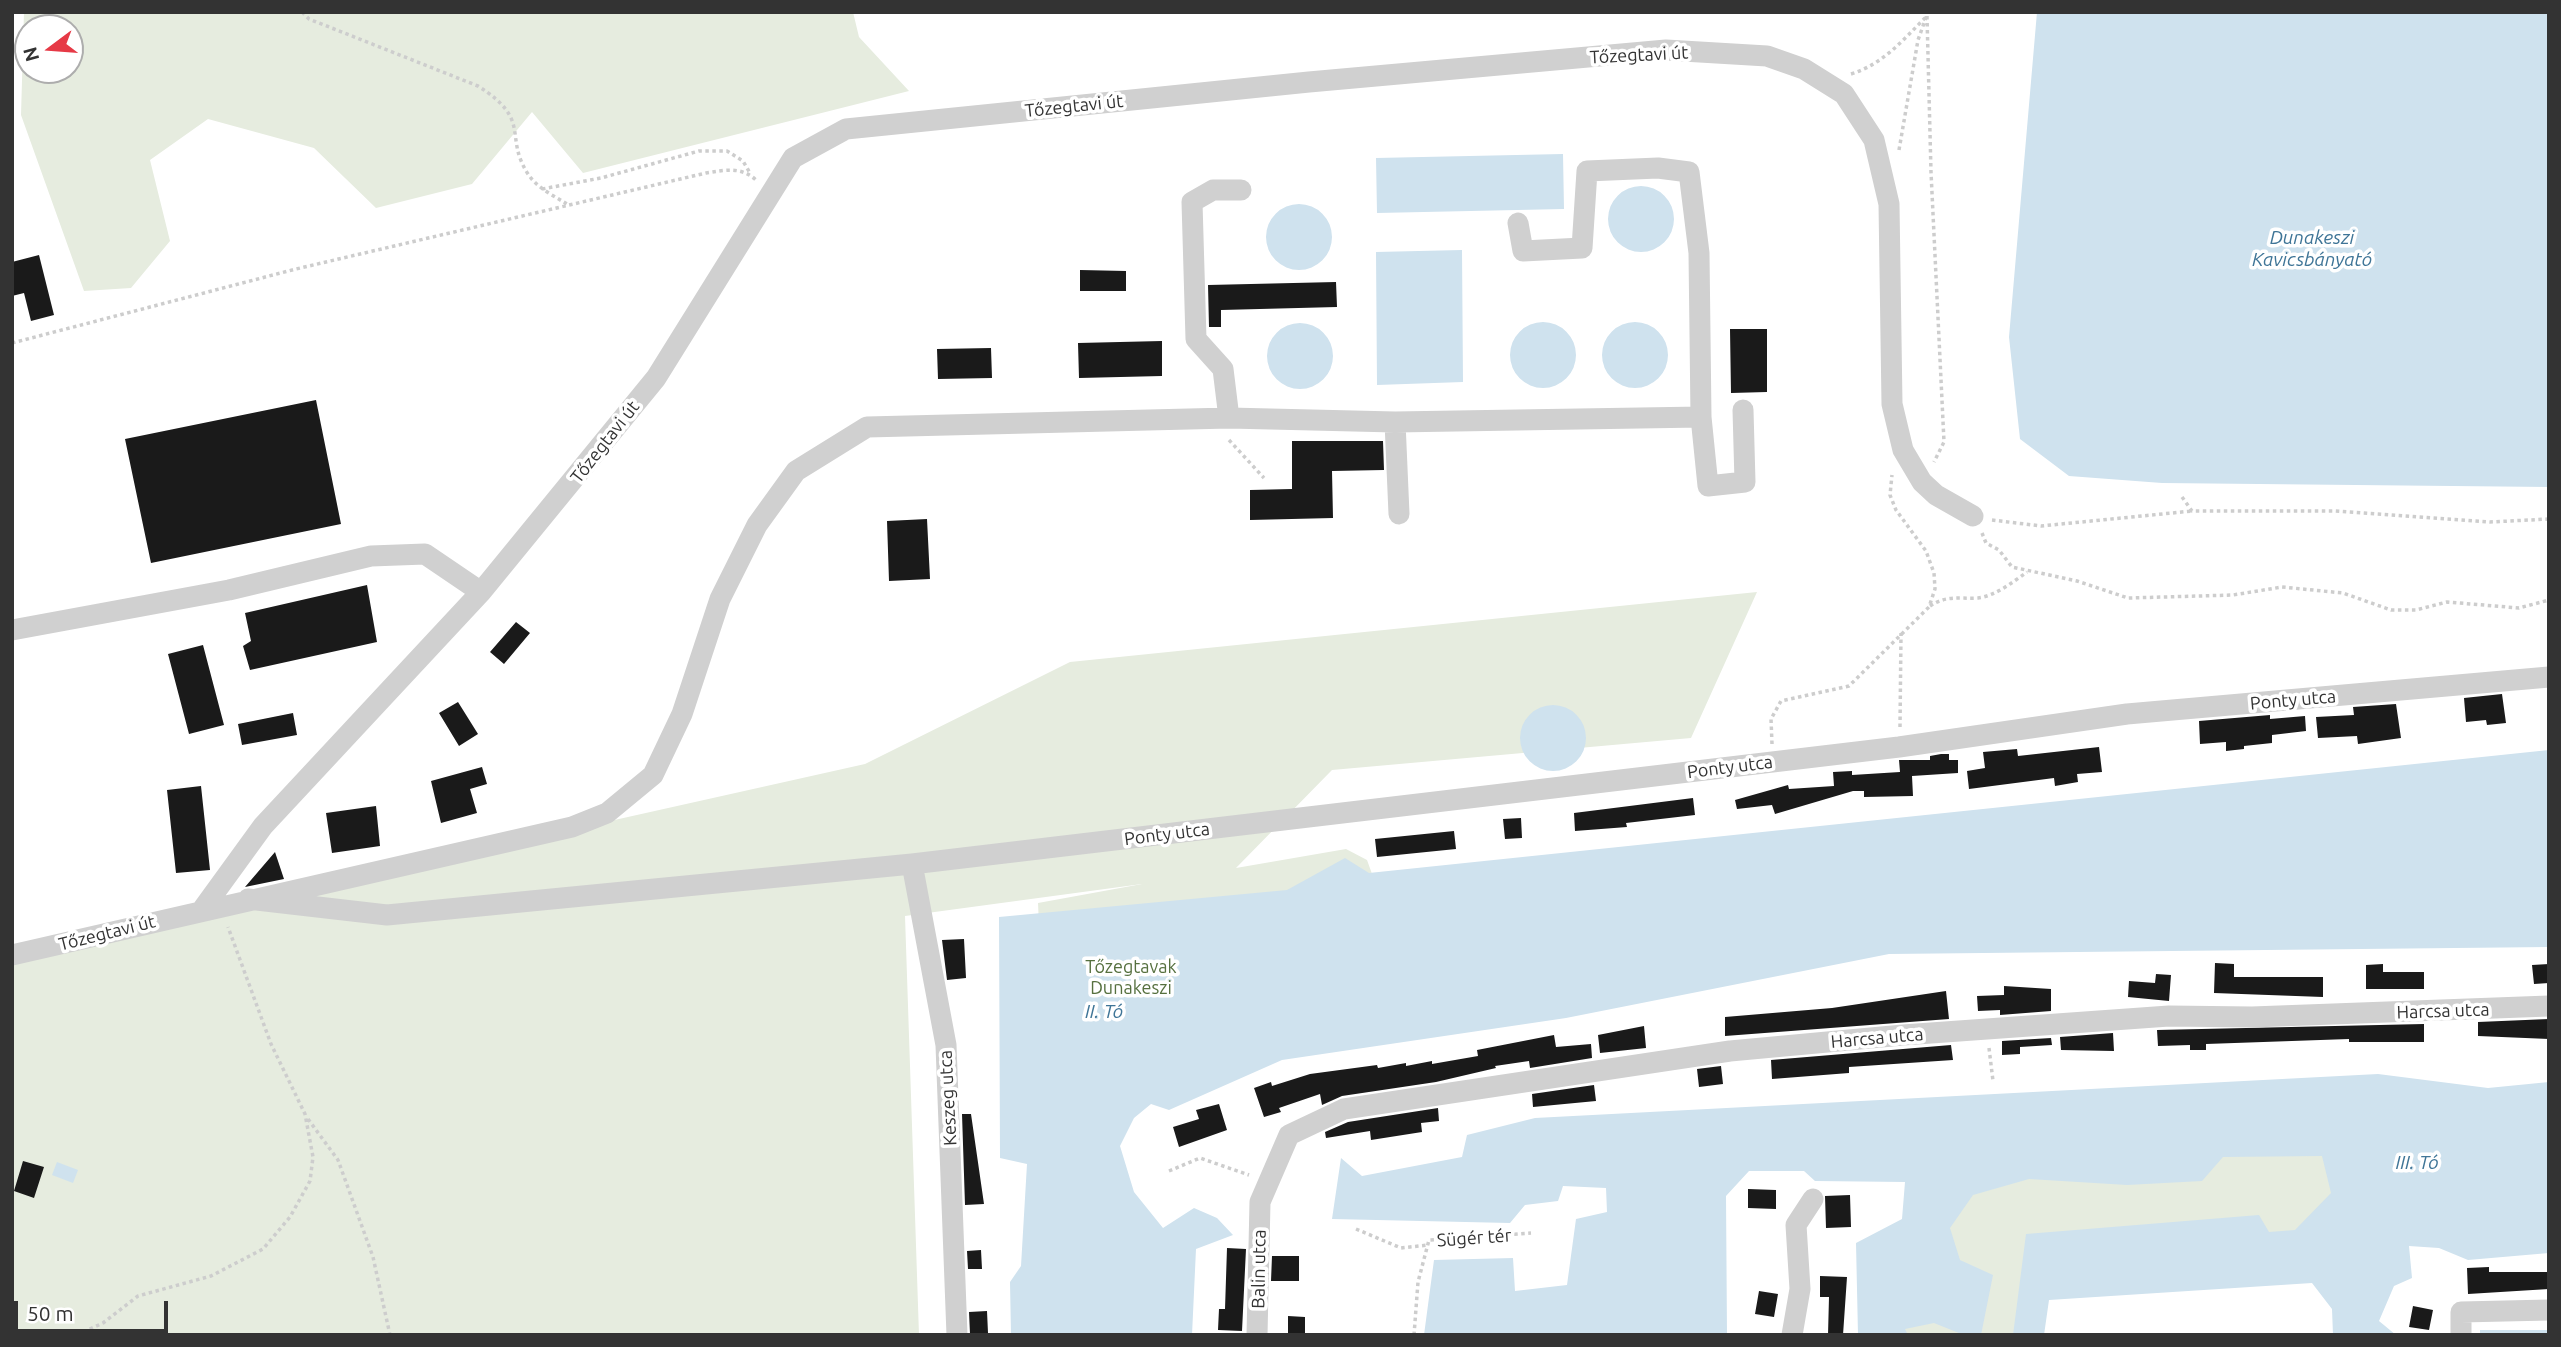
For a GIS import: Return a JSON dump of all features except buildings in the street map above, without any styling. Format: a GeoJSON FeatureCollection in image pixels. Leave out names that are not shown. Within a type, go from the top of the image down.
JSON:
{"type":"FeatureCollection","features":[{"type":"Feature","properties":{"kind":"street","name":"Tőzegtavi út"},"geometry":{"type":"LineString","coordinates":[[212,907],[263,826],[481,592],[656,378],[793,158],[846,130],[1309,82],[1666,50],[1767,55],[1804,69],[1844,94],[1874,139],[1889,204],[1892,404],[1903,450],[1922,482],[1936,495],[1973,516]]}},
{"type":"Feature","properties":{"kind":"street"},"geometry":{"type":"LineString","coordinates":[[1518,223],[1524,251],[1582,248],[1587,171],[1658,168],[1689,173],[1699,253],[1701,417],[1708,486],[1745,482],[1742,410]]}},
{"type":"Feature","properties":{"kind":"street"},"geometry":{"type":"LineString","coordinates":[[1220,419],[1223,369],[1196,339],[1192,202],[1213,190],[1241,190]]}},
{"type":"Feature","properties":{"kind":"street","name":"Tőzegtavi út"},"geometry":{"type":"LineString","coordinates":[[12,956],[212,907],[572,827],[607,813],[653,775],[682,714],[720,600],[757,525],[796,471],[867,428],[1220,419],[1395,422],[1701,417]]}},
{"type":"Feature","properties":{"kind":"street"},"geometry":{"type":"LineString","coordinates":[[1395,422],[1399,514]]}},
{"type":"Feature","properties":{"kind":"street"},"geometry":{"type":"LineString","coordinates":[[12,630],[229,590],[371,556],[425,554],[481,592]]}},
{"type":"Feature","properties":{"kind":"street","name":"Ponty utca"},"geometry":{"type":"LineString","coordinates":[[248,899],[387,915],[912,864],[1899,747],[2127,714],[2549,677]]}},
{"type":"Feature","properties":{"kind":"street","name":"Keszeg utca"},"geometry":{"type":"LineString","coordinates":[[912,864],[946,1045],[957,1335]]}},
{"type":"Feature","properties":{"kind":"street","name":"Harcsa utca"},"geometry":{"type":"LineString","coordinates":[[1260,1202],[1289,1135],[1344,1108],[1730,1051],[1987,1028],[2169,1016],[2252,1017],[2549,1006]]}},
{"type":"Feature","properties":{"kind":"street"},"geometry":{"type":"LineString","coordinates":[[1792,1335],[1800,1289],[1796,1225],[1813,1199]]}},
{"type":"Feature","properties":{"kind":"street","name":"Balin utca"},"geometry":{"type":"LineString","coordinates":[[1257,1335],[1260,1202]]}},
{"type":"Feature","properties":{"kind":"street"},"geometry":{"type":"LineString","coordinates":[[2461,1335],[2461,1312],[2549,1310]]}},
{"type":"Feature","properties":{"kind":"path"},"geometry":{"type":"LineString","coordinates":[[302,12],[309,19],[478,86],[498,99],[513,118],[527,174],[542,189],[569,205]]}},
{"type":"Feature","properties":{"kind":"path"},"geometry":{"type":"LineString","coordinates":[[1841,74],[1871,67],[1888,56],[1928,14]]}},
{"type":"Feature","properties":{"kind":"path"},"geometry":{"type":"LineString","coordinates":[[1896,163],[1918,40],[1928,14]]}},
{"type":"Feature","properties":{"kind":"path"},"geometry":{"type":"LineString","coordinates":[[1922,482],[1944,442],[1931,172],[1928,14]]}},
{"type":"Feature","properties":{"kind":"path"},"geometry":{"type":"LineString","coordinates":[[542,189],[601,178],[699,151],[727,151],[743,161],[751,175],[771,194]]}},
{"type":"Feature","properties":{"kind":"path"},"geometry":{"type":"LineString","coordinates":[[12,343],[296,270],[705,173],[734,169],[751,175]]}},
{"type":"Feature","properties":{"kind":"path"},"geometry":{"type":"LineString","coordinates":[[1220,419],[1265,478]]}},
{"type":"Feature","properties":{"kind":"path"},"geometry":{"type":"LineString","coordinates":[[1903,450],[1890,482],[1890,495],[1896,510],[1926,551],[1934,573],[1935,589],[1929,607]]}},
{"type":"Feature","properties":{"kind":"path"},"geometry":{"type":"LineString","coordinates":[[2182,497],[2192,511]]}},
{"type":"Feature","properties":{"kind":"path"},"geometry":{"type":"LineString","coordinates":[[1973,516],[2041,526],[2192,511],[2335,511],[2490,522],[2549,519]]}},
{"type":"Feature","properties":{"kind":"path"},"geometry":{"type":"LineString","coordinates":[[1973,516],[1986,543],[1999,550],[2012,567],[2077,582],[2128,598],[2234,595],[2282,587],[2343,593],[2391,610],[2416,610],[2447,602],[2519,608],[2549,600]]}},
{"type":"Feature","properties":{"kind":"path"},"geometry":{"type":"LineString","coordinates":[[1773,762],[1771,719],[1781,701],[1849,686],[1902,631],[1939,599],[1980,598],[2006,587],[2027,572]]}},
{"type":"Feature","properties":{"kind":"path"},"geometry":{"type":"LineString","coordinates":[[1899,747],[1902,631]]}},
{"type":"Feature","properties":{"kind":"path"},"geometry":{"type":"LineString","coordinates":[[212,907],[271,1044],[305,1114],[338,1160],[373,1257],[390,1335]]}},
{"type":"Feature","properties":{"kind":"path"},"geometry":{"type":"LineString","coordinates":[[1987,1028],[1993,1081]]}},
{"type":"Feature","properties":{"kind":"path"},"geometry":{"type":"LineString","coordinates":[[77,1335],[103,1323],[138,1296],[211,1276],[263,1249],[290,1216],[310,1181],[313,1157],[305,1114]]}},
{"type":"Feature","properties":{"kind":"path"},"geometry":{"type":"LineString","coordinates":[[1169,1171],[1200,1158],[1269,1182]]}},
{"type":"Feature","properties":{"kind":"path"},"geometry":{"type":"LineString","coordinates":[[1356,1229],[1401,1248],[1427,1245]]}},
{"type":"Feature","properties":{"kind":"path","name":"Sügér tér"},"geometry":{"type":"LineString","coordinates":[[1415,1335],[1418,1282],[1429,1240],[1531,1233]]}},
{"type":"Feature","properties":{"kind":"green space"},"geometry":{"type":"Polygon","coordinates":[[[24,12],[853,12],[859,37],[909,91],[583,173],[532,112],[472,184],[376,208],[314,148],[208,119],[150,160],[170,241],[131,288],[84,291],[21,115],[22,84],[84,84],[84,14],[24,12]]]}},
{"type":"Feature","properties":{"kind":"green space","name":"Tőzegtavak Dunakeszi"},"geometry":{"type":"Polygon","coordinates":[[[1757,592],[1691,738],[1332,770],[1236,868],[1346,849],[1367,860],[1398,946],[1048,1122],[1038,903],[1142,884],[905,916],[919,1335],[12,1335],[12,964],[525,840],[865,764],[1070,662],[1757,592]]]}},
{"type":"Feature","properties":{"kind":"green space"},"geometry":{"type":"Polygon","coordinates":[[[2343,1136],[2321,1241],[2044,1253],[2031,1335],[1888,1335],[1949,1148],[2343,1136]]]}},
{"type":"Feature","properties":{"kind":"water","name":"Dunakeszi Kavicsbányató"},"geometry":{"type":"Polygon","coordinates":[[[2037,12],[2549,12],[2549,487],[2162,483],[2069,476],[2020,439],[2009,337],[2037,12]]]}},
{"type":"Feature","properties":{"kind":"water"},"geometry":{"type":"Polygon","coordinates":[[[1563,154],[1564,209],[1377,213],[1376,158],[1563,154]]]}},
{"type":"Feature","properties":{"kind":"water"},"geometry":{"type":"Polygon","coordinates":[[[1641,186],[1654,189],[1664,196],[1671,206],[1674,219],[1671,232],[1664,242],[1654,249],[1641,252],[1628,249],[1618,242],[1611,232],[1608,219],[1611,206],[1618,196],[1628,189],[1641,186]]]}},
{"type":"Feature","properties":{"kind":"water"},"geometry":{"type":"Polygon","coordinates":[[[1299,204],[1312,207],[1322,214],[1329,224],[1332,237],[1329,250],[1322,260],[1312,267],[1299,270],[1286,267],[1276,260],[1269,250],[1266,237],[1269,224],[1276,214],[1286,207],[1299,204]]]}},
{"type":"Feature","properties":{"kind":"water"},"geometry":{"type":"Polygon","coordinates":[[[1462,250],[1463,382],[1377,385],[1376,252],[1462,250]]]}},
{"type":"Feature","properties":{"kind":"water"},"geometry":{"type":"Polygon","coordinates":[[[1543,322],[1556,325],[1566,332],[1573,342],[1576,355],[1573,368],[1566,378],[1556,385],[1543,388],[1530,385],[1520,378],[1513,368],[1510,355],[1513,342],[1520,332],[1530,325],[1543,322]]]}},
{"type":"Feature","properties":{"kind":"water"},"geometry":{"type":"Polygon","coordinates":[[[1635,322],[1648,325],[1658,332],[1665,342],[1668,355],[1665,368],[1658,378],[1648,385],[1635,388],[1622,385],[1612,378],[1605,368],[1602,355],[1605,342],[1612,332],[1622,325],[1635,322]]]}},
{"type":"Feature","properties":{"kind":"water"},"geometry":{"type":"Polygon","coordinates":[[[1300,323],[1313,326],[1323,333],[1330,343],[1333,356],[1330,369],[1323,379],[1313,386],[1300,389],[1287,386],[1277,379],[1270,369],[1267,356],[1270,343],[1277,333],[1287,326],[1300,323]]]}},
{"type":"Feature","properties":{"kind":"water"},"geometry":{"type":"Polygon","coordinates":[[[1553,705],[1566,708],[1576,715],[1583,725],[1586,738],[1583,751],[1576,761],[1566,768],[1553,771],[1540,768],[1530,761],[1523,751],[1520,738],[1523,725],[1530,715],[1540,708],[1553,705]]]}},
{"type":"Feature","properties":{"kind":"water","name":"II. Tó"},"geometry":{"type":"Polygon","coordinates":[[[2549,750],[2549,947],[1889,954],[1566,1018],[1282,1060],[1169,1110],[1151,1104],[1134,1118],[1120,1146],[1134,1192],[1163,1228],[1194,1208],[1217,1218],[1233,1235],[1196,1249],[1192,1335],[1011,1335],[1010,1282],[1021,1266],[1027,1164],[1000,1158],[999,917],[1287,890],[1345,858],[1369,873],[2549,750]]]}},
{"type":"Feature","properties":{"kind":"water","name":"III. Tó"},"geometry":{"type":"Polygon","coordinates":[[[2378,1074],[2488,1088],[2549,1082],[2549,1253],[2468,1260],[2439,1248],[2409,1246],[2412,1278],[2394,1286],[2379,1321],[2396,1335],[2333,1335],[2332,1309],[2312,1283],[2049,1300],[2044,1335],[2013,1335],[2026,1234],[2259,1215],[2269,1232],[2295,1230],[2331,1193],[2322,1156],[2223,1157],[2202,1181],[2127,1185],[2029,1179],[1973,1195],[1950,1228],[1960,1260],[1993,1275],[1981,1335],[1964,1335],[1934,1323],[1905,1329],[1908,1335],[1858,1335],[1856,1243],[1902,1219],[1905,1182],[1815,1181],[1804,1171],[1749,1171],[1726,1196],[1727,1335],[1424,1335],[1434,1260],[1513,1258],[1515,1291],[1567,1285],[1576,1219],[1607,1212],[1606,1188],[1563,1186],[1558,1201],[1525,1205],[1510,1223],[1332,1219],[1341,1158],[1362,1176],[1462,1157],[1467,1135],[1535,1118],[2378,1074]]]}},
{"type":"Feature","properties":{"kind":"water"},"geometry":{"type":"Polygon","coordinates":[[[57,1162],[78,1170],[73,1183],[52,1175],[57,1162]]]}},
{"type":"Feature","properties":{"kind":"water"},"geometry":{"type":"Polygon","coordinates":[[[2480,1330],[2549,1330],[2549,1335],[2480,1335],[2480,1330]]]}}]}
